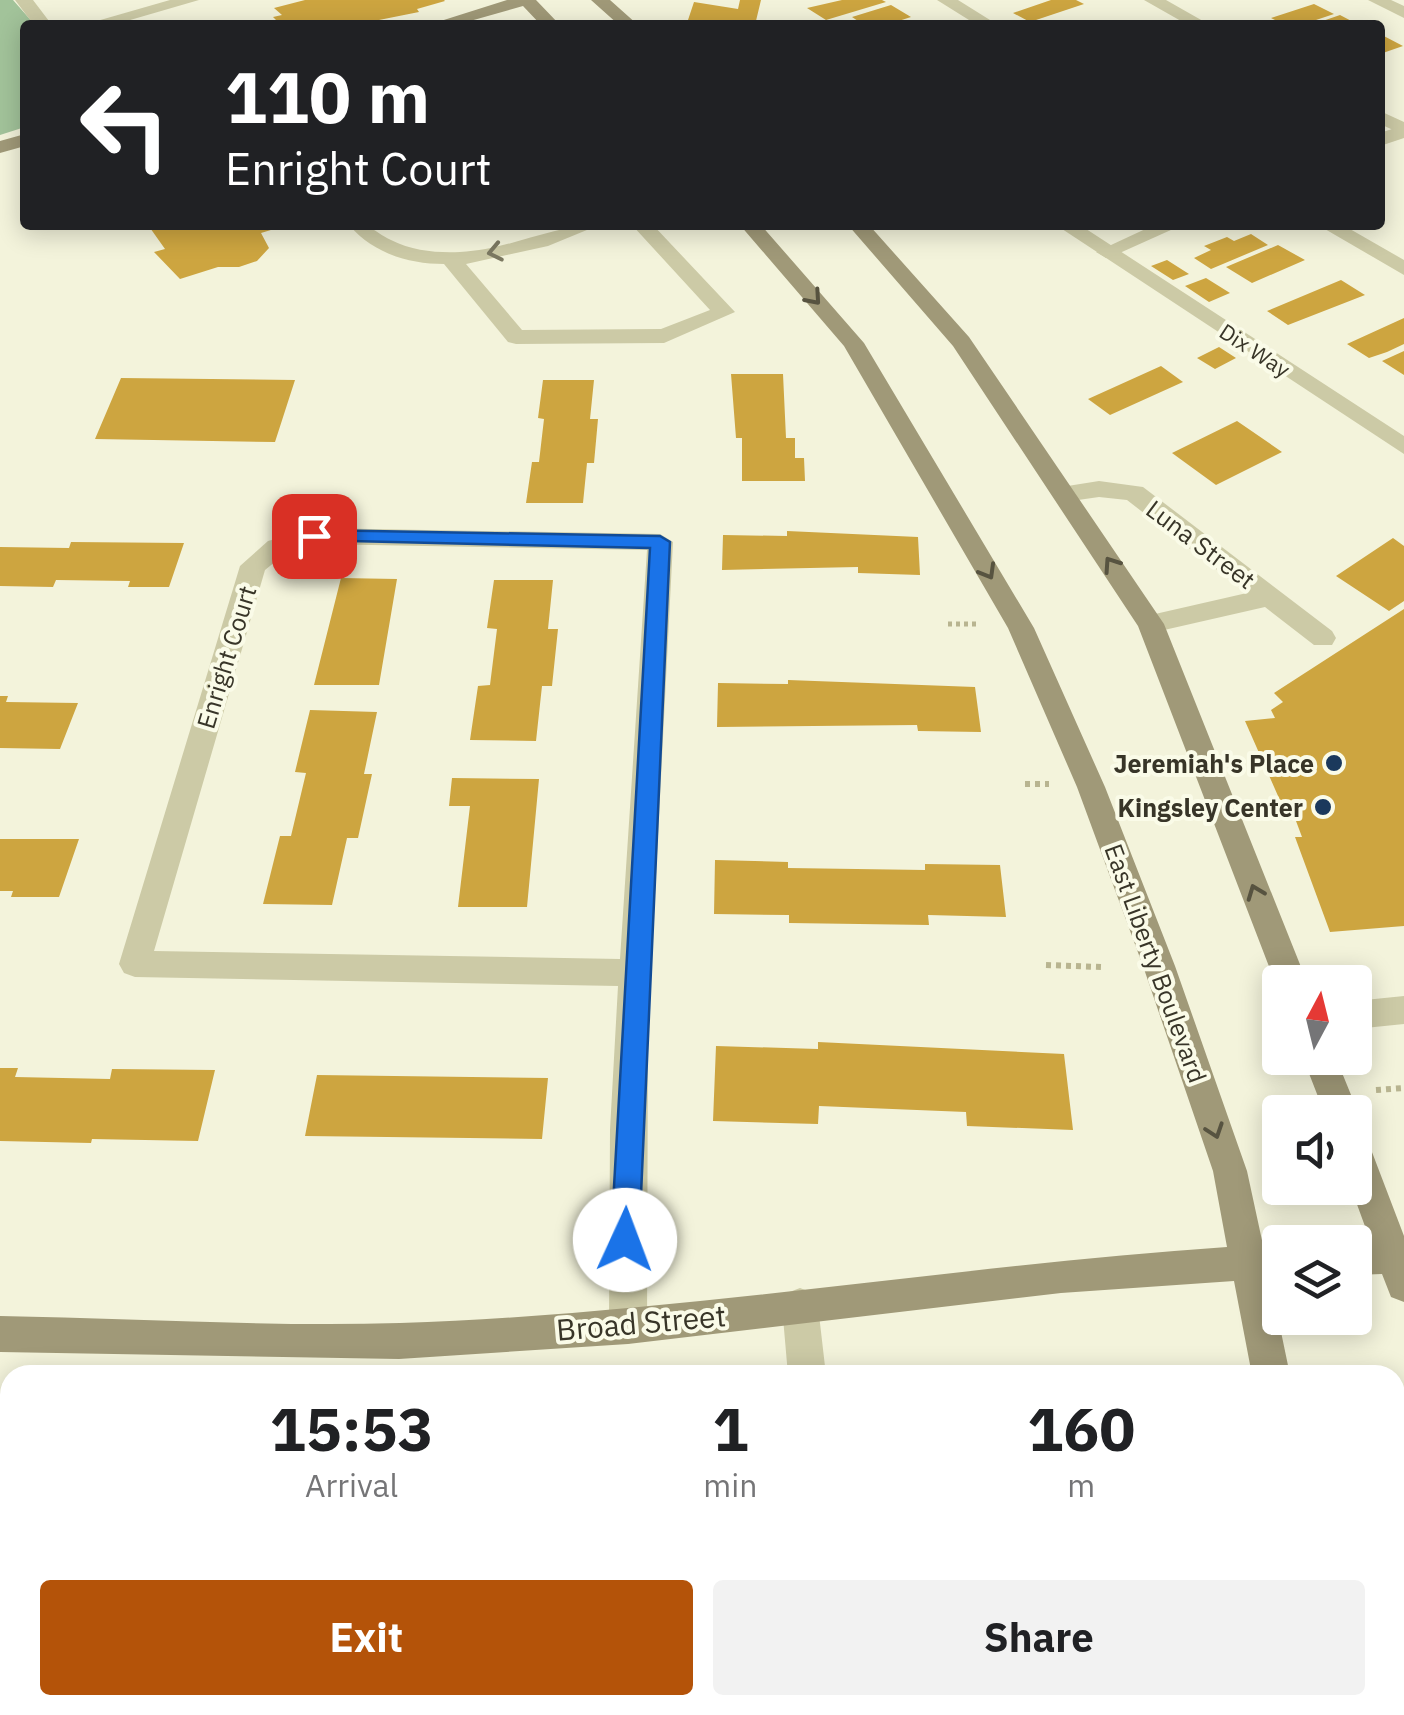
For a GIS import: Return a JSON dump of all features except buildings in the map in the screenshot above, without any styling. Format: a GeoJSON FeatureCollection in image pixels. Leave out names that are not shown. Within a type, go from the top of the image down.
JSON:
{"type":"FeatureCollection","features":[{"type":"Feature","properties":{"kind":"main road"},"geometry":{"type":"LineString","coordinates":[[455,20],[526,0],[546,20]]}},
{"type":"Feature","properties":{"kind":"main road"},"geometry":{"type":"LineString","coordinates":[[600,0],[623,20]]}},
{"type":"Feature","properties":{"kind":"main road","name":"East Liberty Boulevard"},"geometry":{"type":"LineString","coordinates":[[754,230],[854,343],[1021,628],[1091,786],[1262,1256]]}},
{"type":"Feature","properties":{"kind":"main road"},"geometry":{"type":"LineString","coordinates":[[862,230],[962,342],[1151,624],[1284,965]]}},
{"type":"Feature","properties":{"kind":"main road"},"geometry":{"type":"LineString","coordinates":[[1372,1193],[1401,1266]]}},
{"type":"Feature","properties":{"kind":"main road","name":"Broad Street"},"geometry":{"type":"LineString","coordinates":[[0,1334],[399,1341],[628,1326],[1061,1276],[1262,1261]]}},
{"type":"Feature","properties":{"kind":"main road"},"geometry":{"type":"LineString","coordinates":[[1372,1261],[1401,1266]]}},
{"type":"Feature","properties":{"kind":"main road","name":"East Liberty Boulevard"},"geometry":{"type":"LineString","coordinates":[[1269,1335],[1270,1365]]}},
{"type":"Feature","properties":{"kind":"street"},"geometry":{"type":"LineString","coordinates":[[24,0],[39,20]]}},
{"type":"Feature","properties":{"kind":"street"},"geometry":{"type":"LineString","coordinates":[[112,20],[190,0]]}},
{"type":"Feature","properties":{"kind":"street"},"geometry":{"type":"LineString","coordinates":[[946,0],[980,20]]}},
{"type":"Feature","properties":{"kind":"street"},"geometry":{"type":"LineString","coordinates":[[1153,0],[1191,20]]}},
{"type":"Feature","properties":{"kind":"street"},"geometry":{"type":"LineString","coordinates":[[1377,0],[1404,13]]}},
{"type":"Feature","properties":{"kind":"street"},"geometry":{"type":"LineString","coordinates":[[365,230],[384,245],[416,255],[448,257],[490,254],[572,230]]}},
{"type":"Feature","properties":{"kind":"street"},"geometry":{"type":"LineString","coordinates":[[448,257],[516,337],[664,336],[724,312],[647,230]]}},
{"type":"Feature","properties":{"kind":"street","name":"Dix Way"},"geometry":{"type":"LineString","coordinates":[[1073,230],[1404,448]]}},
{"type":"Feature","properties":{"kind":"street"},"geometry":{"type":"LineString","coordinates":[[1106,252],[1160,230]]}},
{"type":"Feature","properties":{"kind":"street"},"geometry":{"type":"LineString","coordinates":[[1336,230],[1404,270]]}},
{"type":"Feature","properties":{"kind":"street","name":"Luna Street"},"geometry":{"type":"LineString","coordinates":[[1064,494],[1099,489],[1134,493],[1324,638]]}},
{"type":"Feature","properties":{"kind":"street","name":"Enright Court"},"geometry":{"type":"LineString","coordinates":[[628,1326],[625,1240],[660,542],[314,536],[277,547],[253,566],[135,964],[636,973]]}},
{"type":"Feature","properties":{"kind":"street"},"geometry":{"type":"LineString","coordinates":[[1151,624],[1270,597]]}},
{"type":"Feature","properties":{"kind":"street"},"geometry":{"type":"LineString","coordinates":[[1372,1013],[1404,1010]]}},
{"type":"Feature","properties":{"kind":"street"},"geometry":{"type":"LineString","coordinates":[[800,1306],[806,1365]]}},
{"type":"Feature","properties":{"kind":"path"},"geometry":{"type":"LineString","coordinates":[[948,624],[988,624]]}},
{"type":"Feature","properties":{"kind":"path"},"geometry":{"type":"LineString","coordinates":[[1025,784],[1051,784]]}},
{"type":"Feature","properties":{"kind":"path"},"geometry":{"type":"LineString","coordinates":[[1046,965],[1101,967]]}},
{"type":"Feature","properties":{"kind":"path"},"geometry":{"type":"LineString","coordinates":[[1375,1090],[1404,1088]]}},
{"type":"Feature","properties":{"kind":"green space"},"geometry":{"type":"Polygon","coordinates":[[[0,0],[13,0],[31,20],[20,20],[20,129],[0,135],[0,0]]]}},
{"type":"Feature","properties":{"kind":"place","name":"Jeremiah's Place"},"geometry":{"type":"Point","coordinates":[1334,763]}},
{"type":"Feature","properties":{"kind":"place","name":"Kingsley Center"},"geometry":{"type":"Point","coordinates":[1323,807]}},
{"type":"Feature","properties":{"kind":"route"},"geometry":{"type":"LineString","coordinates":[[314,536],[660,542],[625,1240]]}}]}
